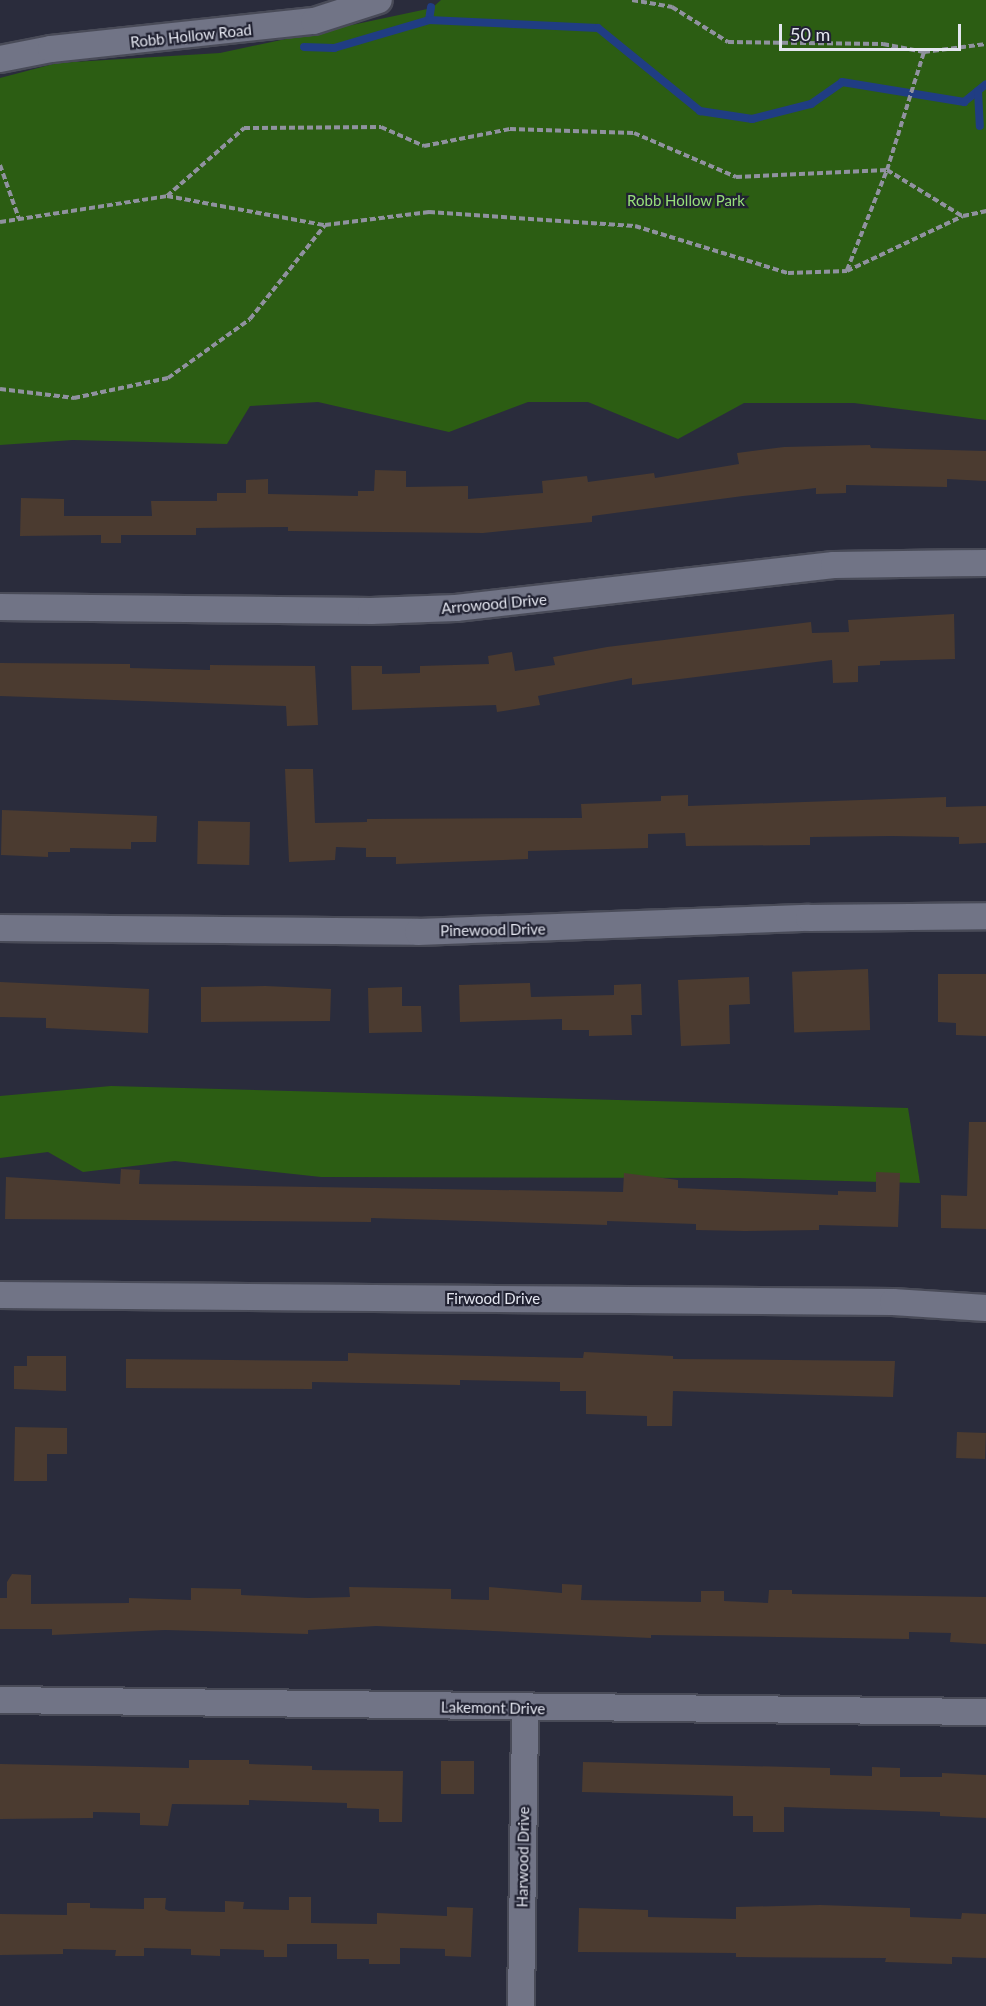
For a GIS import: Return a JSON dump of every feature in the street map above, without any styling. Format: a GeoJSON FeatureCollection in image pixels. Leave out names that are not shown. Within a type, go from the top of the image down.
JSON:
{"type":"FeatureCollection","features":[{"type":"Feature","properties":{"kind":"street","name":"Robb Hollow Road"},"geometry":{"type":"LineString","coordinates":[[0,59],[51,49],[314,21],[379,0]]}},
{"type":"Feature","properties":{"kind":"street","name":"Arrowood Drive"},"geometry":{"type":"LineString","coordinates":[[0,607],[371,611],[456,608],[834,565],[986,563]]}},
{"type":"Feature","properties":{"kind":"street","name":"Pinewood Drive"},"geometry":{"type":"LineString","coordinates":[[0,928],[418,932],[809,918],[986,916]]}},
{"type":"Feature","properties":{"kind":"street","name":"Firwood Drive"},"geometry":{"type":"LineString","coordinates":[[0,1295],[893,1302],[986,1308]]}},
{"type":"Feature","properties":{"kind":"street","name":"Lakemont Drive"},"geometry":{"type":"LineString","coordinates":[[0,1700],[986,1712]]}},
{"type":"Feature","properties":{"kind":"street","name":"Harwood Drive"},"geometry":{"type":"LineString","coordinates":[[521,2006],[525,1708]]}},
{"type":"Feature","properties":{"kind":"path"},"geometry":{"type":"LineString","coordinates":[[632,0],[672,7],[728,42],[883,44],[924,52],[986,44]]}},
{"type":"Feature","properties":{"kind":"path"},"geometry":{"type":"LineString","coordinates":[[847,271],[887,170],[924,52]]}},
{"type":"Feature","properties":{"kind":"path"},"geometry":{"type":"LineString","coordinates":[[167,196],[244,128],[381,128],[424,146],[510,129],[634,133],[736,177],[887,170],[963,216]]}},
{"type":"Feature","properties":{"kind":"path"},"geometry":{"type":"LineString","coordinates":[[0,165],[19,219]]}},
{"type":"Feature","properties":{"kind":"path"},"geometry":{"type":"LineString","coordinates":[[0,222],[167,196],[325,225],[429,212],[635,226],[788,273],[847,271],[963,216],[986,211]]}},
{"type":"Feature","properties":{"kind":"path"},"geometry":{"type":"LineString","coordinates":[[0,389],[74,398],[168,378],[250,320],[325,225]]}},
{"type":"Feature","properties":{"kind":"green space","name":"Robb Hollow Park"},"geometry":{"type":"Polygon","coordinates":[[[441,0],[986,0],[986,420],[854,403],[744,403],[678,439],[588,402],[528,402],[449,432],[318,402],[250,406],[227,444],[73,440],[0,445],[0,78],[57,63],[220,53],[432,8],[441,0]]]}},
{"type":"Feature","properties":{"kind":"green space"},"geometry":{"type":"Polygon","coordinates":[[[111,1086],[908,1108],[920,1183],[737,1178],[321,1177],[175,1161],[83,1172],[48,1152],[0,1158],[0,1096],[111,1086]]]}},
{"type":"Feature","properties":{"kind":"building"},"geometry":{"type":"Polygon","coordinates":[[[870,445],[871,448],[986,451],[986,481],[947,479],[947,487],[846,485],[846,493],[816,494],[816,488],[592,516],[592,522],[483,533],[288,531],[288,527],[196,528],[196,535],[121,535],[121,543],[101,543],[101,535],[20,536],[21,498],[64,499],[64,516],[152,516],[151,501],[217,501],[217,493],[246,493],[246,480],[268,479],[268,494],[358,496],[358,491],[374,491],[375,470],[406,471],[406,487],[468,486],[468,499],[543,493],[542,481],[587,476],[588,482],[654,473],[655,478],[739,464],[737,453],[784,447],[870,445]]]}},
{"type":"Feature","properties":{"kind":"building"},"geometry":{"type":"Polygon","coordinates":[[[954,614],[955,659],[880,661],[880,665],[858,666],[858,682],[833,683],[832,660],[632,685],[632,678],[538,696],[540,705],[497,712],[496,705],[352,710],[351,666],[382,666],[382,674],[420,673],[420,666],[489,664],[488,656],[512,652],[515,671],[555,665],[553,657],[607,647],[811,622],[812,633],[849,632],[848,620],[954,614]]]}},
{"type":"Feature","properties":{"kind":"building"},"geometry":{"type":"Polygon","coordinates":[[[0,663],[130,664],[130,668],[210,670],[210,665],[315,666],[318,725],[287,726],[286,706],[0,696],[0,663]]]}},
{"type":"Feature","properties":{"kind":"building"},"geometry":{"type":"Polygon","coordinates":[[[285,769],[313,769],[315,823],[367,822],[367,819],[582,818],[581,804],[661,801],[661,796],[688,795],[688,806],[946,797],[946,807],[986,806],[986,843],[959,844],[959,837],[891,836],[810,837],[810,845],[686,846],[685,833],[648,834],[648,848],[528,851],[528,859],[396,864],[396,857],[366,857],[366,848],[336,847],[335,860],[289,862],[285,769]]]}},
{"type":"Feature","properties":{"kind":"building"},"geometry":{"type":"Polygon","coordinates":[[[2,810],[157,816],[156,842],[131,842],[131,849],[70,848],[70,852],[48,852],[48,857],[1,855],[2,810]]]}},
{"type":"Feature","properties":{"kind":"building"},"geometry":{"type":"Polygon","coordinates":[[[198,821],[250,822],[249,865],[197,864],[198,821]]]}},
{"type":"Feature","properties":{"kind":"building"},"geometry":{"type":"Polygon","coordinates":[[[868,969],[870,1030],[794,1033],[792,972],[868,969]]]}},
{"type":"Feature","properties":{"kind":"building"},"geometry":{"type":"Polygon","coordinates":[[[938,974],[986,974],[986,1036],[956,1035],[956,1023],[938,1022],[938,974]]]}},
{"type":"Feature","properties":{"kind":"building"},"geometry":{"type":"Polygon","coordinates":[[[749,977],[750,1004],[729,1005],[730,1044],[681,1046],[678,980],[749,977]]]}},
{"type":"Feature","properties":{"kind":"building"},"geometry":{"type":"Polygon","coordinates":[[[0,982],[149,989],[148,1033],[46,1028],[46,1018],[0,1017],[0,982]]]}},
{"type":"Feature","properties":{"kind":"building"},"geometry":{"type":"Polygon","coordinates":[[[530,983],[531,997],[614,995],[614,985],[641,984],[642,1015],[631,1015],[632,1035],[589,1036],[589,1030],[562,1030],[562,1019],[460,1022],[459,985],[530,983]]]}},
{"type":"Feature","properties":{"kind":"building"},"geometry":{"type":"Polygon","coordinates":[[[265,986],[331,989],[330,1021],[201,1022],[201,987],[265,986]]]}},
{"type":"Feature","properties":{"kind":"building"},"geometry":{"type":"Polygon","coordinates":[[[402,987],[402,1006],[421,1006],[422,1032],[369,1033],[368,988],[402,987]]]}},
{"type":"Feature","properties":{"kind":"building"},"geometry":{"type":"Polygon","coordinates":[[[969,1122],[986,1122],[986,1229],[941,1228],[941,1195],[967,1196],[969,1122]]]}},
{"type":"Feature","properties":{"kind":"building"},"geometry":{"type":"Polygon","coordinates":[[[121,1169],[140,1170],[139,1184],[623,1192],[624,1173],[678,1180],[678,1188],[838,1195],[838,1191],[876,1192],[876,1172],[900,1173],[898,1227],[819,1225],[819,1230],[745,1231],[696,1230],[696,1224],[607,1221],[607,1225],[371,1218],[371,1222],[5,1219],[6,1177],[120,1184],[121,1169]]]}},
{"type":"Feature","properties":{"kind":"building"},"geometry":{"type":"Polygon","coordinates":[[[584,1352],[673,1356],[673,1359],[895,1361],[893,1397],[673,1391],[672,1426],[647,1426],[647,1416],[586,1414],[586,1391],[560,1391],[560,1382],[460,1380],[460,1385],[312,1382],[312,1389],[126,1388],[126,1359],[348,1361],[348,1353],[583,1358],[584,1352]]]}},
{"type":"Feature","properties":{"kind":"building"},"geometry":{"type":"Polygon","coordinates":[[[27,1356],[66,1356],[66,1391],[14,1389],[14,1366],[27,1366],[27,1356]]]}},
{"type":"Feature","properties":{"kind":"building"},"geometry":{"type":"Polygon","coordinates":[[[15,1427],[67,1428],[67,1454],[47,1454],[47,1481],[14,1481],[15,1427]]]}},
{"type":"Feature","properties":{"kind":"building"},"geometry":{"type":"Polygon","coordinates":[[[957,1432],[986,1433],[985,1459],[956,1458],[957,1432]]]}},
{"type":"Feature","properties":{"kind":"building"},"geometry":{"type":"Polygon","coordinates":[[[12,1574],[31,1575],[31,1604],[129,1603],[129,1598],[191,1600],[191,1588],[241,1589],[241,1595],[308,1598],[350,1597],[349,1587],[451,1589],[451,1599],[489,1600],[489,1587],[562,1593],[562,1584],[582,1585],[581,1600],[701,1602],[701,1591],[724,1591],[724,1601],[768,1603],[769,1590],[792,1590],[792,1594],[986,1597],[986,1644],[950,1642],[951,1633],[909,1632],[909,1639],[651,1635],[651,1638],[376,1626],[308,1630],[308,1634],[165,1630],[52,1635],[52,1629],[0,1629],[0,1598],[7,1598],[7,1582],[12,1574]]]}},
{"type":"Feature","properties":{"kind":"building"},"geometry":{"type":"Polygon","coordinates":[[[189,1760],[249,1760],[249,1764],[312,1766],[312,1770],[403,1771],[402,1822],[379,1822],[379,1809],[347,1808],[347,1803],[249,1800],[249,1805],[172,1804],[168,1826],[140,1825],[140,1813],[93,1812],[93,1818],[0,1819],[0,1764],[189,1768],[189,1760]]]}},
{"type":"Feature","properties":{"kind":"building"},"geometry":{"type":"Polygon","coordinates":[[[441,1761],[474,1761],[474,1794],[441,1794],[441,1761]]]}},
{"type":"Feature","properties":{"kind":"building"},"geometry":{"type":"Polygon","coordinates":[[[583,1762],[830,1768],[830,1775],[872,1776],[872,1767],[900,1768],[900,1777],[942,1777],[942,1773],[986,1775],[986,1818],[940,1816],[940,1812],[784,1807],[784,1832],[753,1832],[753,1816],[733,1816],[733,1796],[582,1792],[583,1762]]]}},
{"type":"Feature","properties":{"kind":"building"},"geometry":{"type":"Polygon","coordinates":[[[289,1897],[311,1897],[311,1923],[377,1924],[377,1913],[447,1916],[447,1907],[473,1908],[471,1957],[445,1956],[445,1949],[400,1948],[400,1964],[369,1964],[369,1959],[337,1959],[337,1944],[287,1944],[287,1957],[264,1957],[264,1950],[220,1949],[220,1956],[191,1955],[191,1949],[144,1948],[144,1956],[115,1956],[116,1950],[63,1949],[63,1954],[0,1955],[0,1914],[67,1915],[67,1903],[90,1903],[90,1908],[144,1909],[144,1898],[166,1898],[165,1909],[169,1911],[225,1912],[225,1901],[244,1902],[243,1909],[289,1910],[289,1897]]]}},
{"type":"Feature","properties":{"kind":"building"},"geometry":{"type":"Polygon","coordinates":[[[820,1905],[910,1908],[910,1917],[961,1919],[962,1913],[986,1914],[986,1958],[952,1957],[952,1964],[885,1962],[886,1958],[736,1957],[736,1953],[578,1952],[579,1908],[648,1910],[648,1917],[736,1919],[736,1907],[820,1905]]]}},
{"type":"Feature","properties":{"kind":"waterway"},"geometry":{"type":"LineString","coordinates":[[429,20],[431,7]]}},
{"type":"Feature","properties":{"kind":"waterway"},"geometry":{"type":"LineString","coordinates":[[304,47],[334,48],[429,20],[598,28],[700,111],[752,119],[811,104],[842,82],[964,102],[986,84]]}},
{"type":"Feature","properties":{"kind":"waterway"},"geometry":{"type":"LineString","coordinates":[[978,91],[980,126]]}}]}
